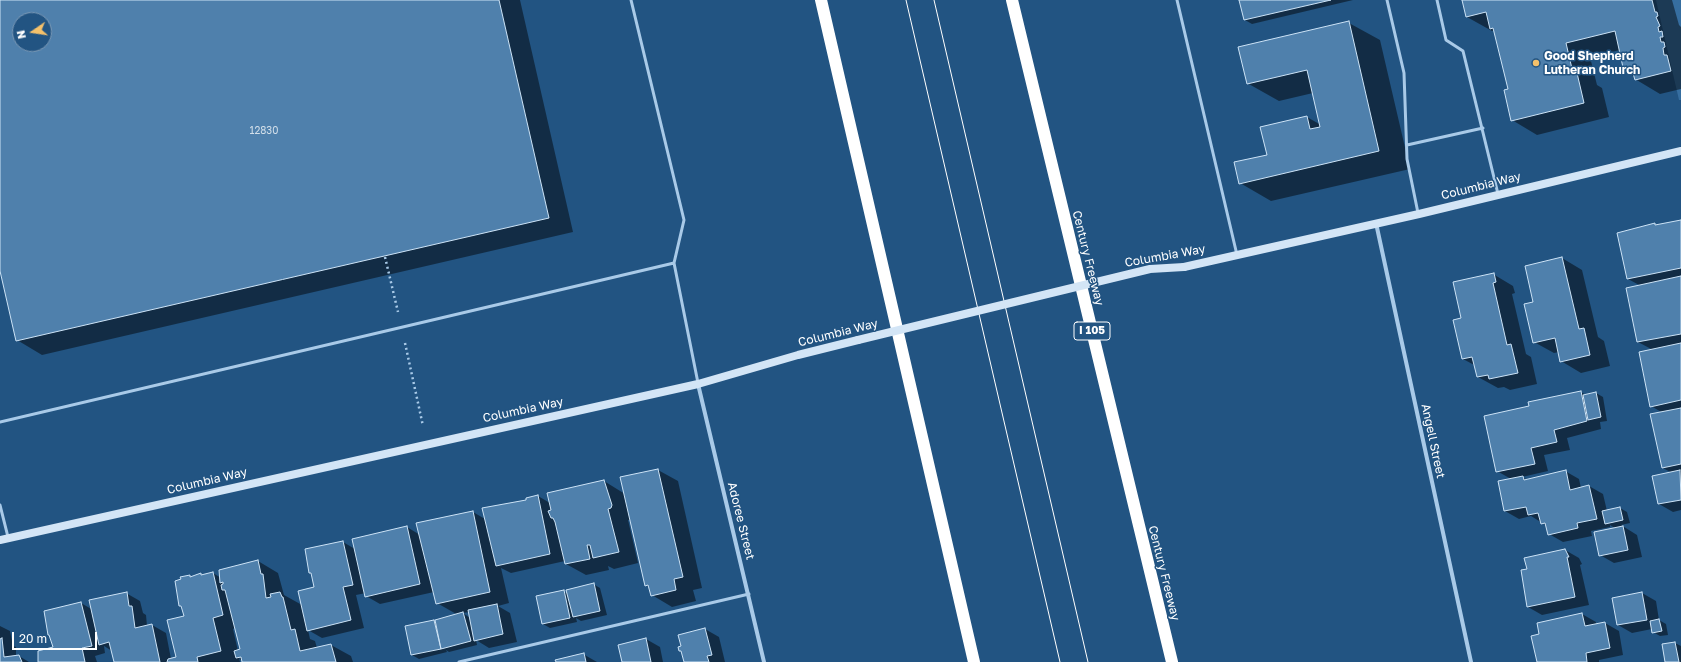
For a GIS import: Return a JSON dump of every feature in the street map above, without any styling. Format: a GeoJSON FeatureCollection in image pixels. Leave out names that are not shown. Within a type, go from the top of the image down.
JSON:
{"type":"FeatureCollection","features":[{"type":"Feature","properties":{"kind":"highway"},"geometry":{"type":"LineString","coordinates":[[821,0],[974,662]]}},
{"type":"Feature","properties":{"kind":"highway","name":"Century Freeway"},"geometry":{"type":"LineString","coordinates":[[1012,0],[1172,662]]}},
{"type":"Feature","properties":{"kind":"street","name":"Columbia Way"},"geometry":{"type":"LineString","coordinates":[[0,540],[698,384],[798,355],[1150,269],[1184,267],[1237,256],[1681,151]]}},
{"type":"Feature","properties":{"kind":"street","name":"Angell Street"},"geometry":{"type":"LineString","coordinates":[[1376,223],[1471,662]]}},
{"type":"Feature","properties":{"kind":"street","name":"Adoree Street"},"geometry":{"type":"LineString","coordinates":[[698,384],[764,662]]}},
{"type":"Feature","properties":{"kind":"lane"},"geometry":{"type":"LineString","coordinates":[[631,0],[684,220],[674,263],[698,384]]}},
{"type":"Feature","properties":{"kind":"lane"},"geometry":{"type":"LineString","coordinates":[[1177,0],[1237,256]]}},
{"type":"Feature","properties":{"kind":"lane"},"geometry":{"type":"LineString","coordinates":[[1387,0],[1404,74],[1407,159],[1419,214]]}},
{"type":"Feature","properties":{"kind":"lane"},"geometry":{"type":"LineString","coordinates":[[1436,0],[1446,40],[1464,51],[1498,194]]}},
{"type":"Feature","properties":{"kind":"lane"},"geometry":{"type":"LineString","coordinates":[[1407,146],[1483,128]]}},
{"type":"Feature","properties":{"kind":"lane"},"geometry":{"type":"LineString","coordinates":[[0,422],[674,263]]}},
{"type":"Feature","properties":{"kind":"lane"},"geometry":{"type":"LineString","coordinates":[[0,505],[9,538]]}},
{"type":"Feature","properties":{"kind":"lane"},"geometry":{"type":"LineString","coordinates":[[459,662],[749,594]]}},
{"type":"Feature","properties":{"kind":"path"},"geometry":{"type":"LineString","coordinates":[[385,257],[427,444]]}},
{"type":"Feature","properties":{"kind":"shaded area"},"geometry":{"type":"Polygon","coordinates":[[[1656,0],[1681,0],[1681,100],[1679,100],[1656,0]]]}},
{"type":"Feature","properties":{"kind":"building"},"geometry":{"type":"Polygon","coordinates":[[[0,0],[499,0],[549,218],[16,341],[0,271],[0,0]]]}},
{"type":"Feature","properties":{"kind":"building"},"geometry":{"type":"Polygon","coordinates":[[[1239,0],[1331,0],[1244,20],[1239,0]]]}},
{"type":"Feature","properties":{"kind":"building","name":"Good Shepherd Lutheran Church"},"geometry":{"type":"Polygon","coordinates":[[[1462,0],[1652,0],[1655,12],[1657,12],[1658,16],[1656,17],[1660,26],[1658,27],[1659,32],[1662,31],[1663,37],[1660,37],[1661,42],[1664,42],[1664,55],[1667,55],[1671,71],[1635,80],[1632,70],[1624,72],[1615,31],[1566,43],[1573,73],[1577,73],[1584,103],[1511,121],[1504,90],[1508,89],[1493,28],[1490,29],[1486,12],[1466,17],[1462,0]]]}},
{"type":"Feature","properties":{"kind":"building"},"geometry":{"type":"Polygon","coordinates":[[[1349,21],[1379,151],[1239,184],[1234,162],[1267,155],[1260,127],[1307,116],[1310,129],[1320,127],[1307,70],[1247,84],[1238,47],[1349,21]]]}},
{"type":"Feature","properties":{"kind":"building"},"geometry":{"type":"Polygon","coordinates":[[[1681,220],[1681,268],[1627,279],[1617,233],[1655,223],[1655,225],[1681,220]]]}},
{"type":"Feature","properties":{"kind":"building"},"geometry":{"type":"Polygon","coordinates":[[[1562,257],[1579,329],[1584,328],[1590,355],[1560,362],[1555,338],[1533,343],[1524,304],[1533,302],[1525,266],[1562,257]]]}},
{"type":"Feature","properties":{"kind":"building"},"geometry":{"type":"Polygon","coordinates":[[[1494,273],[1496,282],[1493,283],[1507,345],[1511,344],[1518,373],[1489,379],[1488,375],[1477,377],[1472,357],[1462,359],[1453,320],[1461,318],[1453,282],[1494,273]]]}},
{"type":"Feature","properties":{"kind":"building"},"geometry":{"type":"Polygon","coordinates":[[[1681,276],[1681,334],[1637,342],[1626,288],[1681,276]]]}},
{"type":"Feature","properties":{"kind":"building"},"geometry":{"type":"Polygon","coordinates":[[[1681,343],[1681,400],[1650,407],[1639,352],[1681,343]]]}},
{"type":"Feature","properties":{"kind":"building"},"geometry":{"type":"Polygon","coordinates":[[[1581,391],[1587,421],[1554,430],[1557,442],[1531,448],[1535,464],[1496,472],[1484,416],[1529,406],[1528,402],[1581,391]]]}},
{"type":"Feature","properties":{"kind":"building"},"geometry":{"type":"Polygon","coordinates":[[[1596,392],[1601,417],[1588,420],[1583,395],[1596,392]]]}},
{"type":"Feature","properties":{"kind":"building"},"geometry":{"type":"Polygon","coordinates":[[[1681,408],[1681,464],[1662,468],[1650,414],[1681,408]]]}},
{"type":"Feature","properties":{"kind":"building"},"geometry":{"type":"Polygon","coordinates":[[[658,469],[683,577],[674,579],[676,590],[651,596],[648,585],[645,586],[620,477],[658,469]]]}},
{"type":"Feature","properties":{"kind":"building"},"geometry":{"type":"Polygon","coordinates":[[[1566,470],[1570,490],[1589,485],[1597,519],[1577,523],[1578,528],[1548,535],[1545,523],[1541,524],[1538,513],[1528,515],[1526,507],[1504,511],[1498,481],[1523,476],[1524,480],[1566,470]]]}},
{"type":"Feature","properties":{"kind":"building"},"geometry":{"type":"Polygon","coordinates":[[[1680,470],[1681,500],[1658,504],[1652,476],[1680,470]]]}},
{"type":"Feature","properties":{"kind":"building"},"geometry":{"type":"Polygon","coordinates":[[[604,480],[612,505],[611,508],[608,509],[619,552],[593,558],[590,545],[587,545],[590,559],[565,564],[555,522],[553,518],[551,518],[548,511],[551,510],[547,493],[604,480]]]}},
{"type":"Feature","properties":{"kind":"building"},"geometry":{"type":"Polygon","coordinates":[[[538,495],[550,554],[496,566],[482,508],[526,500],[526,498],[538,495]]]}},
{"type":"Feature","properties":{"kind":"building"},"geometry":{"type":"Polygon","coordinates":[[[1620,507],[1623,520],[1605,524],[1602,511],[1620,507]]]}},
{"type":"Feature","properties":{"kind":"building"},"geometry":{"type":"Polygon","coordinates":[[[473,511],[490,592],[436,604],[416,523],[473,511]]]}},
{"type":"Feature","properties":{"kind":"building"},"geometry":{"type":"Polygon","coordinates":[[[407,526],[420,584],[365,597],[352,539],[407,526]]]}},
{"type":"Feature","properties":{"kind":"building"},"geometry":{"type":"Polygon","coordinates":[[[1623,526],[1628,550],[1599,556],[1594,532],[1623,526]]]}},
{"type":"Feature","properties":{"kind":"building"},"geometry":{"type":"Polygon","coordinates":[[[343,541],[353,585],[343,587],[351,620],[307,631],[298,591],[314,587],[311,573],[309,573],[305,549],[343,541]]]}},
{"type":"Feature","properties":{"kind":"building"},"geometry":{"type":"Polygon","coordinates":[[[1565,549],[1569,557],[1567,557],[1575,597],[1527,607],[1521,570],[1527,569],[1524,558],[1565,549]]]}},
{"type":"Feature","properties":{"kind":"building"},"geometry":{"type":"Polygon","coordinates":[[[258,560],[261,574],[263,574],[266,598],[271,597],[270,594],[280,592],[283,597],[291,630],[295,629],[300,651],[331,644],[336,662],[242,662],[241,657],[236,658],[234,651],[240,649],[225,590],[222,590],[221,585],[223,582],[220,583],[219,570],[258,560]]]}},
{"type":"Feature","properties":{"kind":"building"},"geometry":{"type":"Polygon","coordinates":[[[213,572],[223,615],[213,618],[221,651],[197,657],[198,662],[167,662],[168,659],[176,657],[167,620],[184,616],[181,606],[179,606],[175,581],[181,579],[180,577],[190,575],[190,577],[201,573],[201,575],[213,572]]]}},
{"type":"Feature","properties":{"kind":"building"},"geometry":{"type":"Polygon","coordinates":[[[594,583],[600,611],[573,617],[566,590],[594,583]]]}},
{"type":"Feature","properties":{"kind":"building"},"geometry":{"type":"Polygon","coordinates":[[[564,590],[570,618],[542,624],[536,596],[564,590]]]}},
{"type":"Feature","properties":{"kind":"building"},"geometry":{"type":"Polygon","coordinates":[[[127,592],[129,606],[132,606],[135,628],[152,624],[160,662],[114,662],[109,642],[99,645],[89,600],[127,592]]]}},
{"type":"Feature","properties":{"kind":"building"},"geometry":{"type":"Polygon","coordinates":[[[1642,592],[1647,620],[1617,625],[1612,598],[1642,592]]]}},
{"type":"Feature","properties":{"kind":"building"},"geometry":{"type":"Polygon","coordinates":[[[81,602],[92,646],[82,648],[85,662],[38,662],[38,651],[53,647],[48,635],[44,611],[81,602]]]}},
{"type":"Feature","properties":{"kind":"building"},"geometry":{"type":"Polygon","coordinates":[[[497,604],[503,634],[474,641],[468,610],[497,604]]]}},
{"type":"Feature","properties":{"kind":"building"},"geometry":{"type":"Polygon","coordinates":[[[463,612],[471,641],[441,649],[435,620],[463,612]]]}},
{"type":"Feature","properties":{"kind":"building"},"geometry":{"type":"Polygon","coordinates":[[[1582,613],[1585,626],[1605,622],[1610,648],[1586,653],[1587,662],[1537,662],[1531,636],[1539,634],[1537,623],[1582,613]]]}},
{"type":"Feature","properties":{"kind":"building"},"geometry":{"type":"Polygon","coordinates":[[[1659,619],[1662,631],[1652,633],[1650,621],[1659,619]]]}},
{"type":"Feature","properties":{"kind":"building"},"geometry":{"type":"Polygon","coordinates":[[[434,620],[441,649],[411,655],[405,626],[434,620]]]}},
{"type":"Feature","properties":{"kind":"building"},"geometry":{"type":"Polygon","coordinates":[[[705,628],[712,655],[707,656],[709,662],[684,662],[681,651],[679,651],[678,647],[681,646],[678,635],[705,628]]]}},
{"type":"Feature","properties":{"kind":"building"},"geometry":{"type":"Polygon","coordinates":[[[2,638],[4,657],[19,655],[22,662],[0,662],[0,639],[2,638]]]}},
{"type":"Feature","properties":{"kind":"building"},"geometry":{"type":"Polygon","coordinates":[[[646,638],[651,662],[622,662],[618,645],[646,638]]]}},
{"type":"Feature","properties":{"kind":"building"},"geometry":{"type":"Polygon","coordinates":[[[1675,642],[1679,662],[1665,662],[1662,644],[1675,642]]]}},
{"type":"Feature","properties":{"kind":"building"},"geometry":{"type":"Polygon","coordinates":[[[584,653],[586,662],[556,662],[555,660],[584,653]]]}},
{"type":"Feature","properties":{"kind":"tram line"},"geometry":{"type":"LineString","coordinates":[[906,0],[1060,662]]}},
{"type":"Feature","properties":{"kind":"tram line"},"geometry":{"type":"LineString","coordinates":[[934,0],[1088,662]]}},
{"type":"Feature","properties":{"kind":"place","name":"Good Shepherd Lutheran Church"},"geometry":{"type":"Point","coordinates":[1536,63]}}]}
